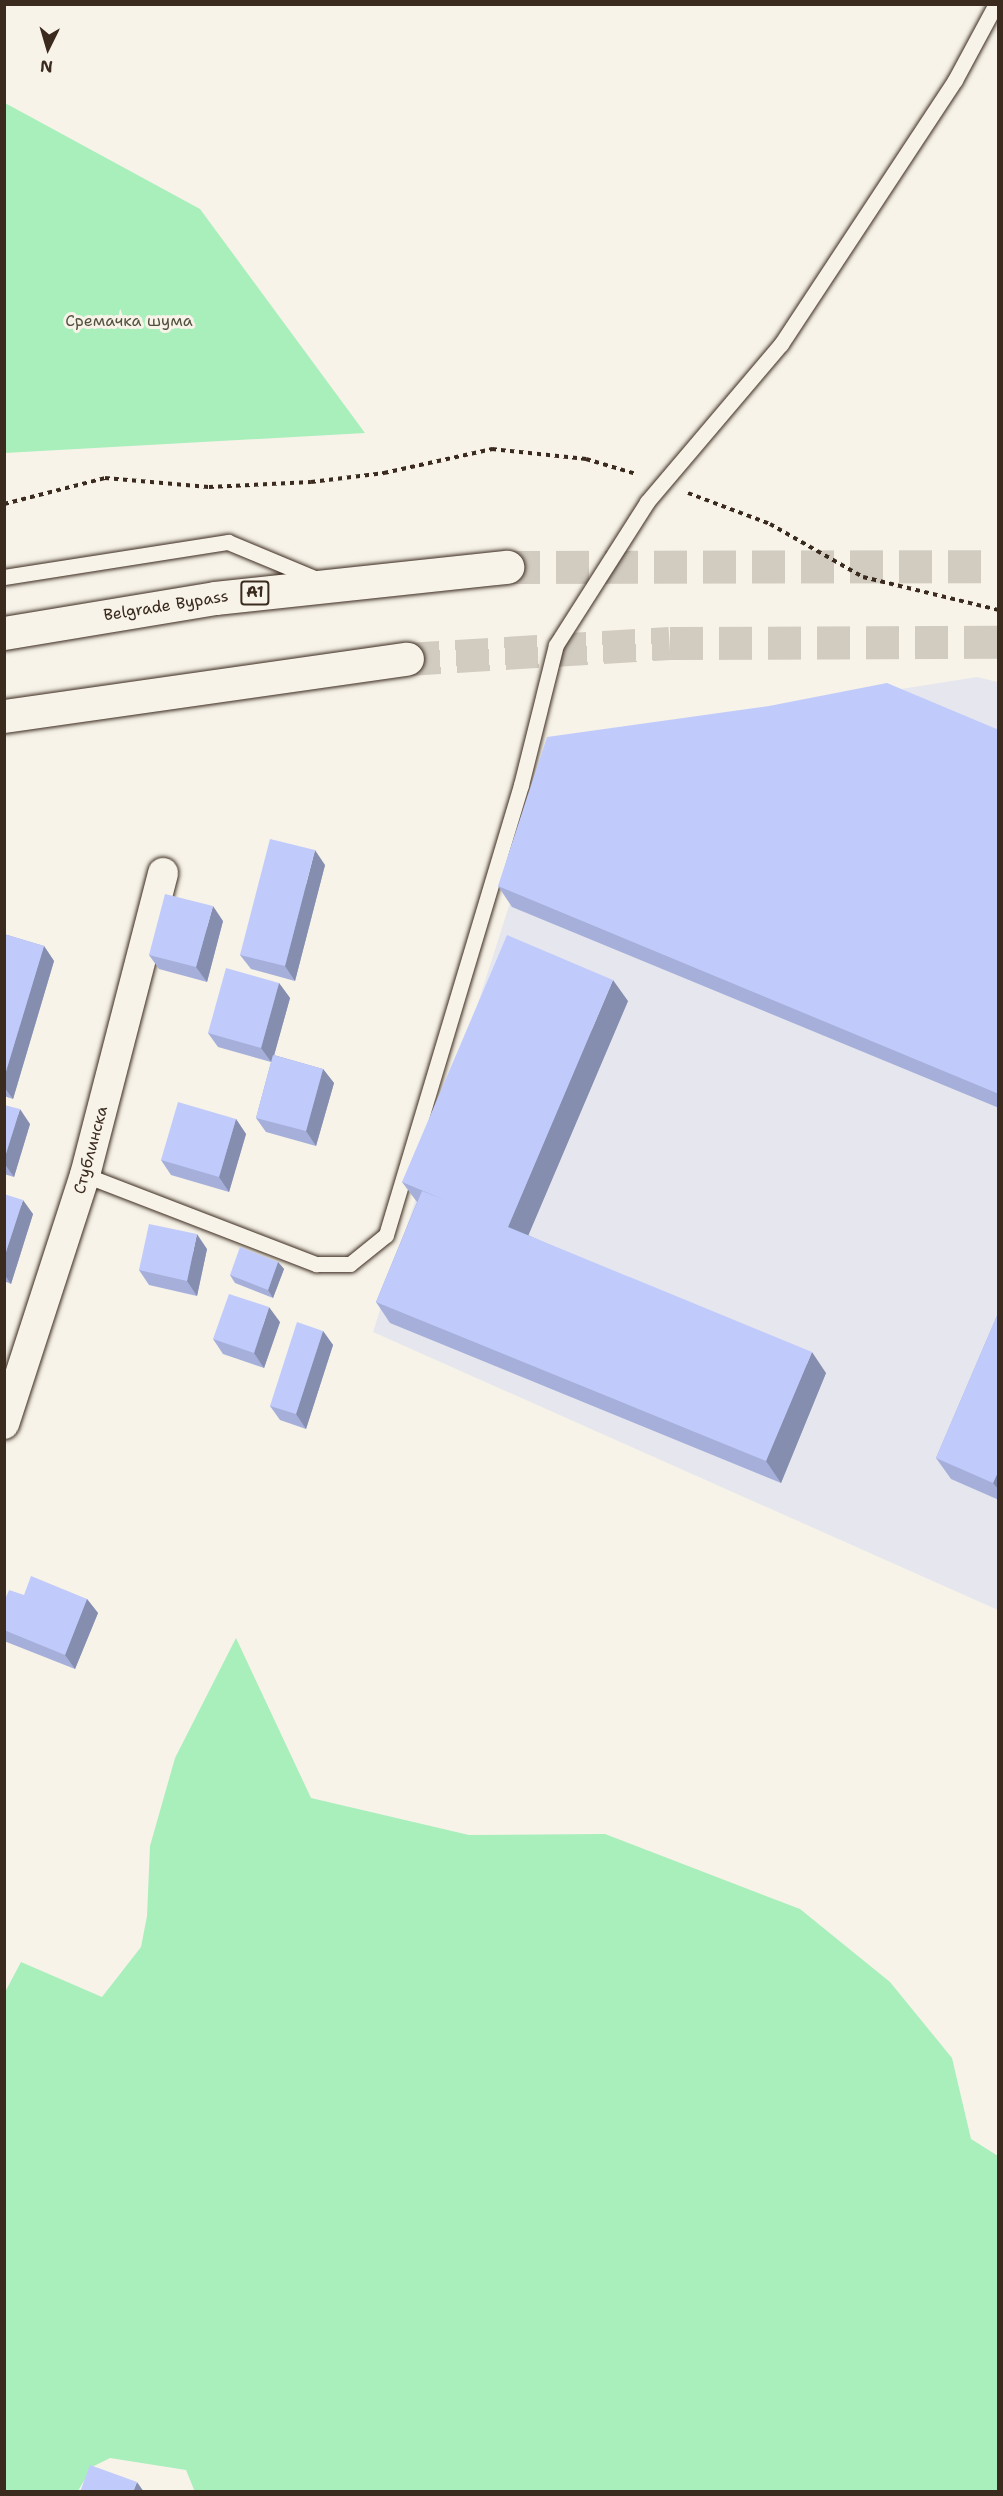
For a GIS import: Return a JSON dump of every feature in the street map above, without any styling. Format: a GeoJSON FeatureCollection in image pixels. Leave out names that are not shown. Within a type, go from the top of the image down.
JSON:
{"type":"FeatureCollection","features":[{"type":"Feature","properties":{"kind":"highway","name":"Belgrade Bypass"},"geometry":{"type":"LineString","coordinates":[[4,633],[214,598],[507,567]]}},
{"type":"Feature","properties":{"kind":"highway"},"geometry":{"type":"LineString","coordinates":[[4,716],[407,658]]}},
{"type":"Feature","properties":{"kind":"street","name":"Стублинска"},"geometry":{"type":"LineString","coordinates":[[4,1424],[85,1176],[163,873]]}},
{"type":"Feature","properties":{"kind":"lane"},"geometry":{"type":"LineString","coordinates":[[85,1176],[316,1264],[350,1264],[386,1236],[521,785],[556,645],[663,484],[781,344],[956,80],[996,4]]}},
{"type":"Feature","properties":{"kind":"lane"},"geometry":{"type":"LineString","coordinates":[[4,577],[228,542],[330,585]]}},
{"type":"Feature","properties":{"kind":"path"},"geometry":{"type":"LineString","coordinates":[[4,504],[105,478],[209,487],[311,482],[384,473],[492,449],[586,459],[663,484],[770,524],[863,577],[999,610]]}},
{"type":"Feature","properties":{"kind":"shaded area"},"geometry":{"type":"Polygon","coordinates":[[[977,677],[998,682],[998,1610],[373,1332],[561,743],[977,677]]]}},
{"type":"Feature","properties":{"kind":"green space","name":"Сремачка шума"},"geometry":{"type":"Polygon","coordinates":[[[5,103],[200,209],[365,433],[5,453],[5,103]]]}},
{"type":"Feature","properties":{"kind":"green space"},"geometry":{"type":"Polygon","coordinates":[[[236,1638],[311,1798],[469,1835],[605,1834],[800,1909],[890,1982],[952,2058],[971,2139],[998,2156],[998,2491],[195,2492],[186,2470],[110,2458],[92,2467],[78,2491],[5,2491],[4,1994],[21,1962],[102,1997],[141,1947],[147,1916],[150,1846],[175,1758],[236,1638]]]}},
{"type":"Feature","properties":{"kind":"building"},"geometry":{"type":"Polygon","coordinates":[[[887,683],[999,730],[999,1094],[498,886],[547,737],[769,706],[887,683]]]}},
{"type":"Feature","properties":{"kind":"building"},"geometry":{"type":"Polygon","coordinates":[[[270,839],[315,850],[285,966],[240,955],[270,839]]]}},
{"type":"Feature","properties":{"kind":"building"},"geometry":{"type":"Polygon","coordinates":[[[165,894],[213,906],[196,967],[149,955],[165,894]]]}},
{"type":"Feature","properties":{"kind":"building"},"geometry":{"type":"Polygon","coordinates":[[[4,934],[44,946],[4,1078],[4,934]]]}},
{"type":"Feature","properties":{"kind":"building"},"geometry":{"type":"Polygon","coordinates":[[[507,935],[613,980],[508,1227],[812,1352],[766,1461],[376,1302],[422,1191],[445,1200],[402,1182],[507,935]]]}},
{"type":"Feature","properties":{"kind":"building"},"geometry":{"type":"Polygon","coordinates":[[[226,968],[279,983],[261,1048],[208,1033],[226,968]]]}},
{"type":"Feature","properties":{"kind":"building"},"geometry":{"type":"Polygon","coordinates":[[[273,1055],[323,1069],[306,1131],[256,1118],[273,1055]]]}},
{"type":"Feature","properties":{"kind":"building"},"geometry":{"type":"Polygon","coordinates":[[[178,1102],[236,1119],[219,1177],[161,1160],[178,1102]]]}},
{"type":"Feature","properties":{"kind":"building"},"geometry":{"type":"Polygon","coordinates":[[[4,1105],[20,1109],[4,1160],[4,1105]]]}},
{"type":"Feature","properties":{"kind":"building"},"geometry":{"type":"Polygon","coordinates":[[[4,1194],[23,1200],[4,1258],[4,1194]]]}},
{"type":"Feature","properties":{"kind":"building"},"geometry":{"type":"Polygon","coordinates":[[[149,1224],[197,1234],[187,1281],[139,1270],[149,1224]]]}},
{"type":"Feature","properties":{"kind":"building"},"geometry":{"type":"Polygon","coordinates":[[[240,1247],[278,1262],[268,1290],[230,1275],[240,1247]]]}},
{"type":"Feature","properties":{"kind":"building"},"geometry":{"type":"Polygon","coordinates":[[[229,1294],[269,1307],[254,1353],[213,1339],[229,1294]]]}},
{"type":"Feature","properties":{"kind":"building"},"geometry":{"type":"Polygon","coordinates":[[[999,1311],[999,1470],[993,1483],[936,1458],[999,1311]]]}},
{"type":"Feature","properties":{"kind":"building"},"geometry":{"type":"Polygon","coordinates":[[[297,1322],[323,1331],[296,1414],[270,1406],[297,1322]]]}},
{"type":"Feature","properties":{"kind":"building"},"geometry":{"type":"Polygon","coordinates":[[[31,1576],[87,1599],[65,1655],[4,1630],[4,1602],[9,1590],[24,1595],[31,1576]]]}},
{"type":"Feature","properties":{"kind":"building"},"geometry":{"type":"Polygon","coordinates":[[[90,2465],[137,2482],[133,2492],[80,2492],[90,2465]]]}},
{"type":"Feature","properties":{"kind":"tunnel"},"geometry":{"type":"LineString","coordinates":[[507,567],[998,566]]}},
{"type":"Feature","properties":{"kind":"tunnel"},"geometry":{"type":"LineString","coordinates":[[407,659],[670,643],[998,642]]}}]}
